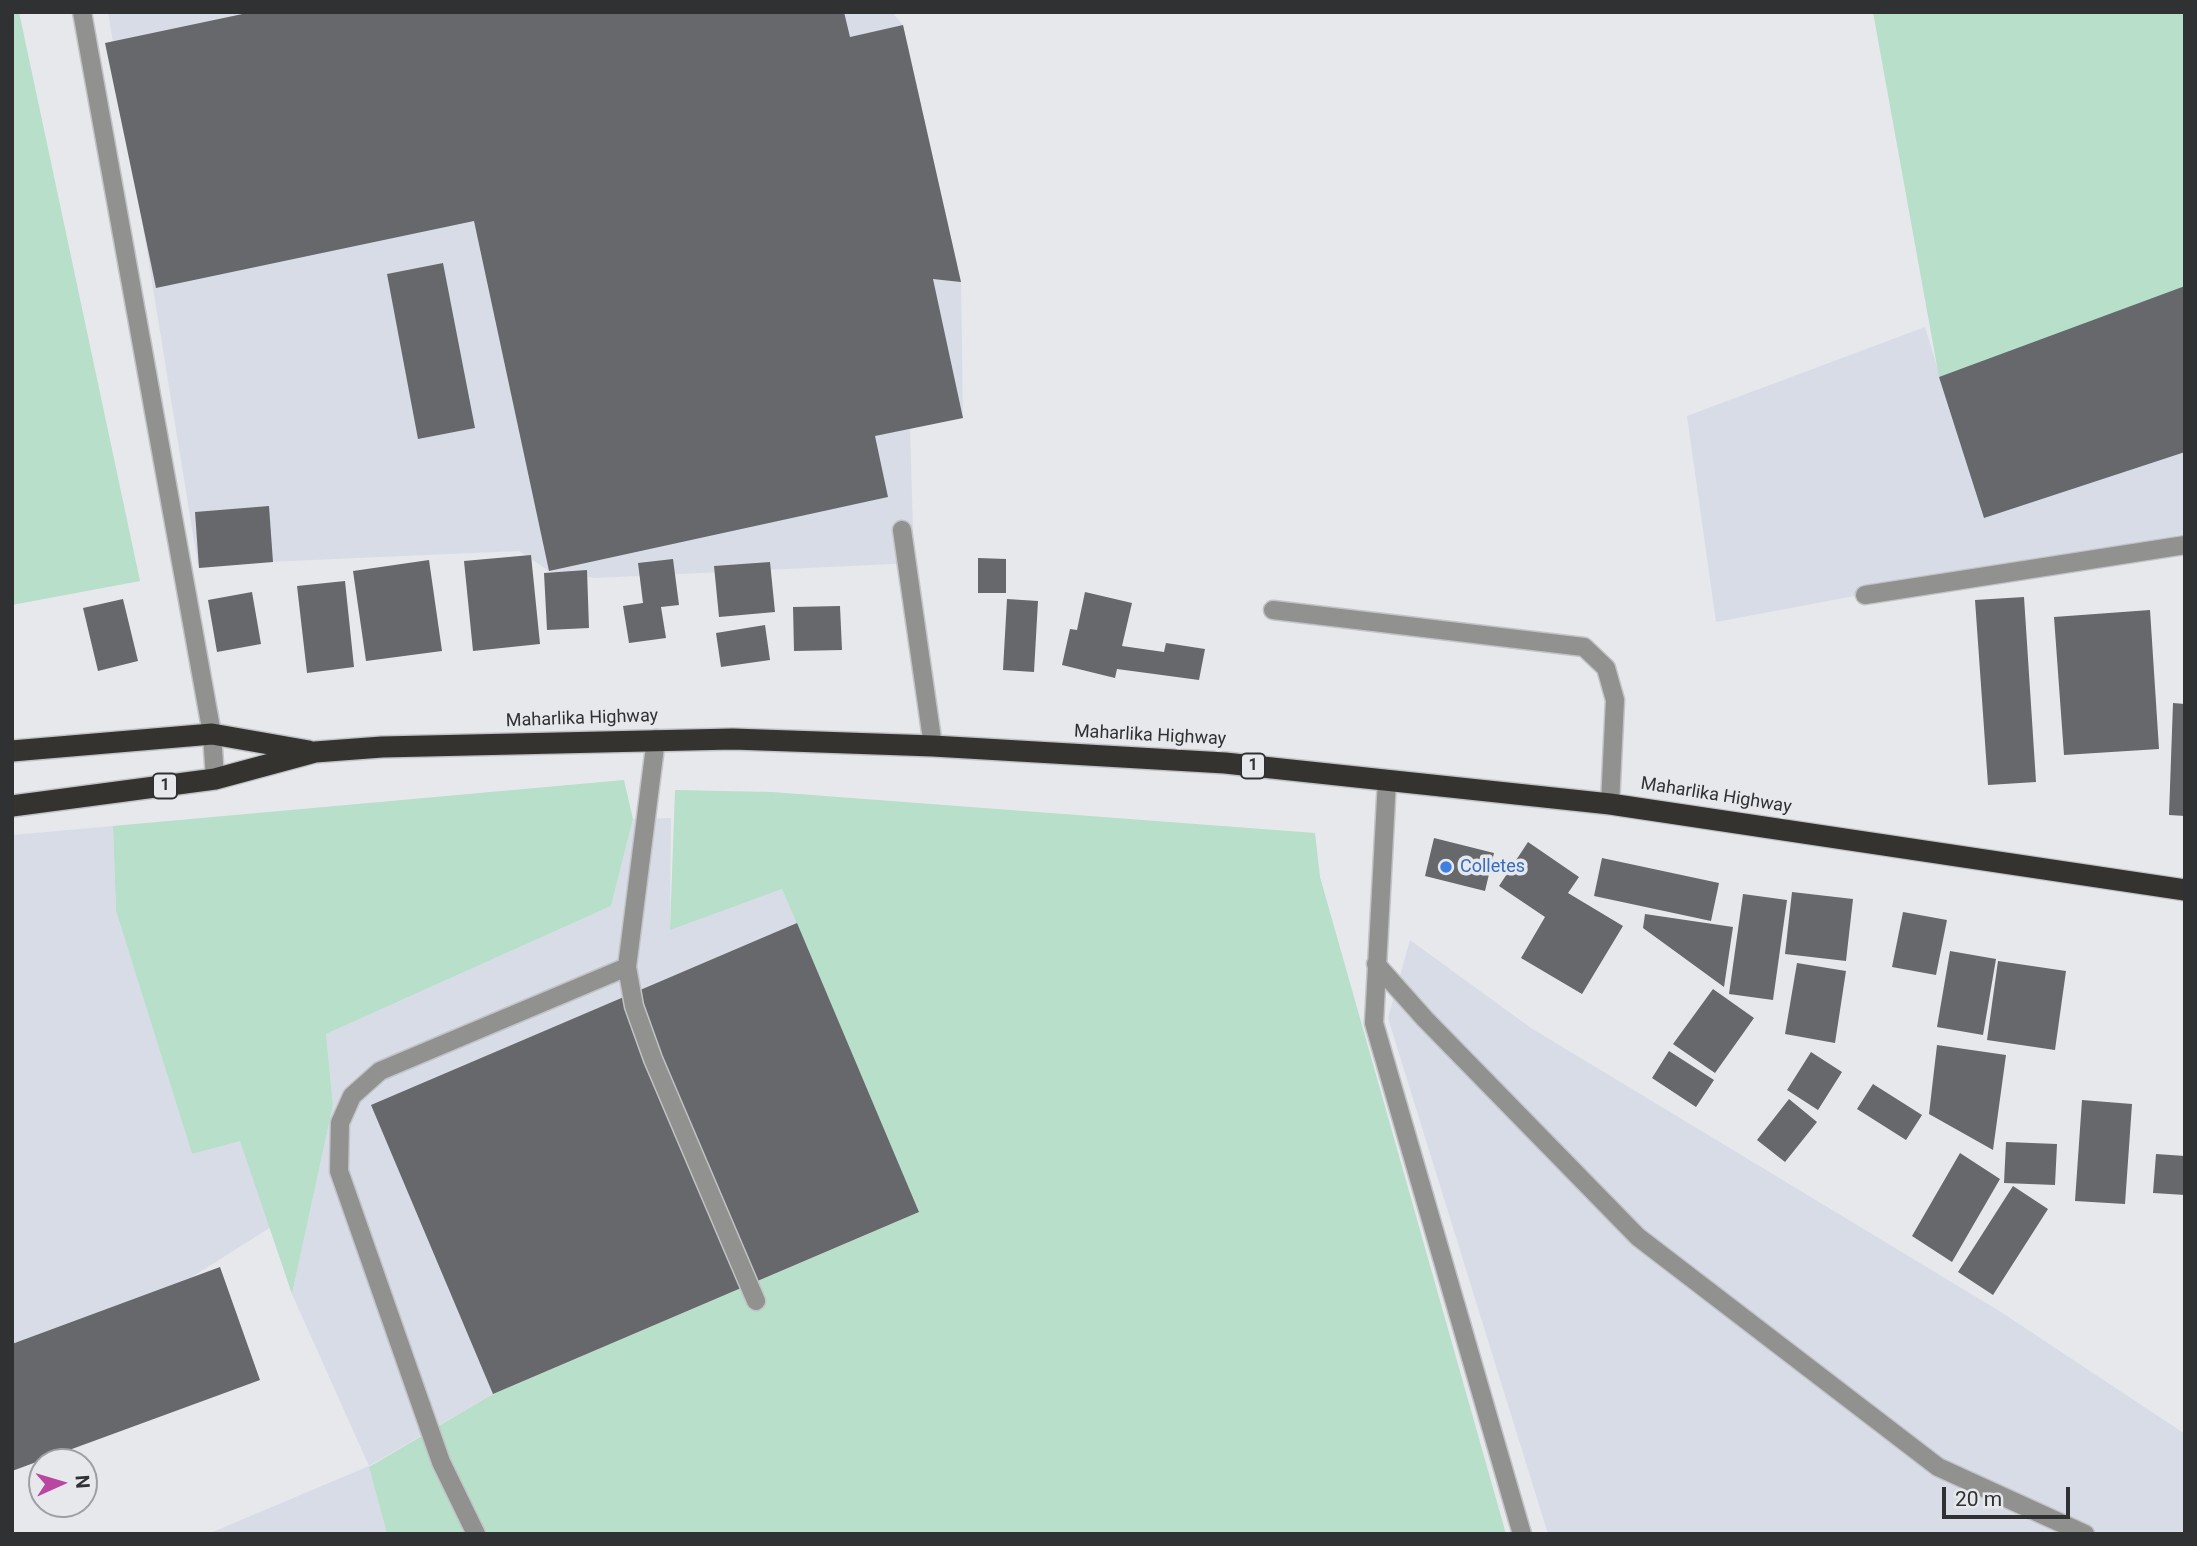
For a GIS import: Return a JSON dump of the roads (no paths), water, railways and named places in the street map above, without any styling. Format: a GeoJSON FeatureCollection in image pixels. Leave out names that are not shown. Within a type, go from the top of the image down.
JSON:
{"type":"FeatureCollection","features":[{"type":"Feature","properties":{"kind":"highway","name":"Maharlika Highway"},"geometry":{"type":"LineString","coordinates":[[12,751],[212,734],[315,752],[733,738],[933,746],[1226,763],[1610,804],[2185,890]]}},
{"type":"Feature","properties":{"kind":"highway","name":"Maharlika Highway"},"geometry":{"type":"LineString","coordinates":[[12,806],[215,779],[315,752]]}},
{"type":"Feature","properties":{"kind":"street"},"geometry":{"type":"LineString","coordinates":[[82,12],[212,734],[215,779]]}},
{"type":"Feature","properties":{"kind":"street"},"geometry":{"type":"LineString","coordinates":[[902,530],[933,746]]}},
{"type":"Feature","properties":{"kind":"street"},"geometry":{"type":"LineString","coordinates":[[1865,595],[2185,545]]}},
{"type":"Feature","properties":{"kind":"street"},"geometry":{"type":"LineString","coordinates":[[1273,610],[1584,647],[1606,668],[1615,701],[1610,804]]}},
{"type":"Feature","properties":{"kind":"street"},"geometry":{"type":"LineString","coordinates":[[656,739],[627,967],[634,1006],[653,1059],[756,1301]]}},
{"type":"Feature","properties":{"kind":"street"},"geometry":{"type":"LineString","coordinates":[[1387,780],[1374,1023],[1522,1534]]}},
{"type":"Feature","properties":{"kind":"street"},"geometry":{"type":"LineString","coordinates":[[1376,964],[1638,1237],[1938,1466],[2085,1534]]}},
{"type":"Feature","properties":{"kind":"street"},"geometry":{"type":"LineString","coordinates":[[476,1534],[441,1462],[339,1171],[340,1123],[352,1096],[380,1071],[627,967]]}},
{"type":"Feature","properties":{"kind":"place","name":"Colletes"},"geometry":{"type":"Point","coordinates":[1446,867]}}]}
